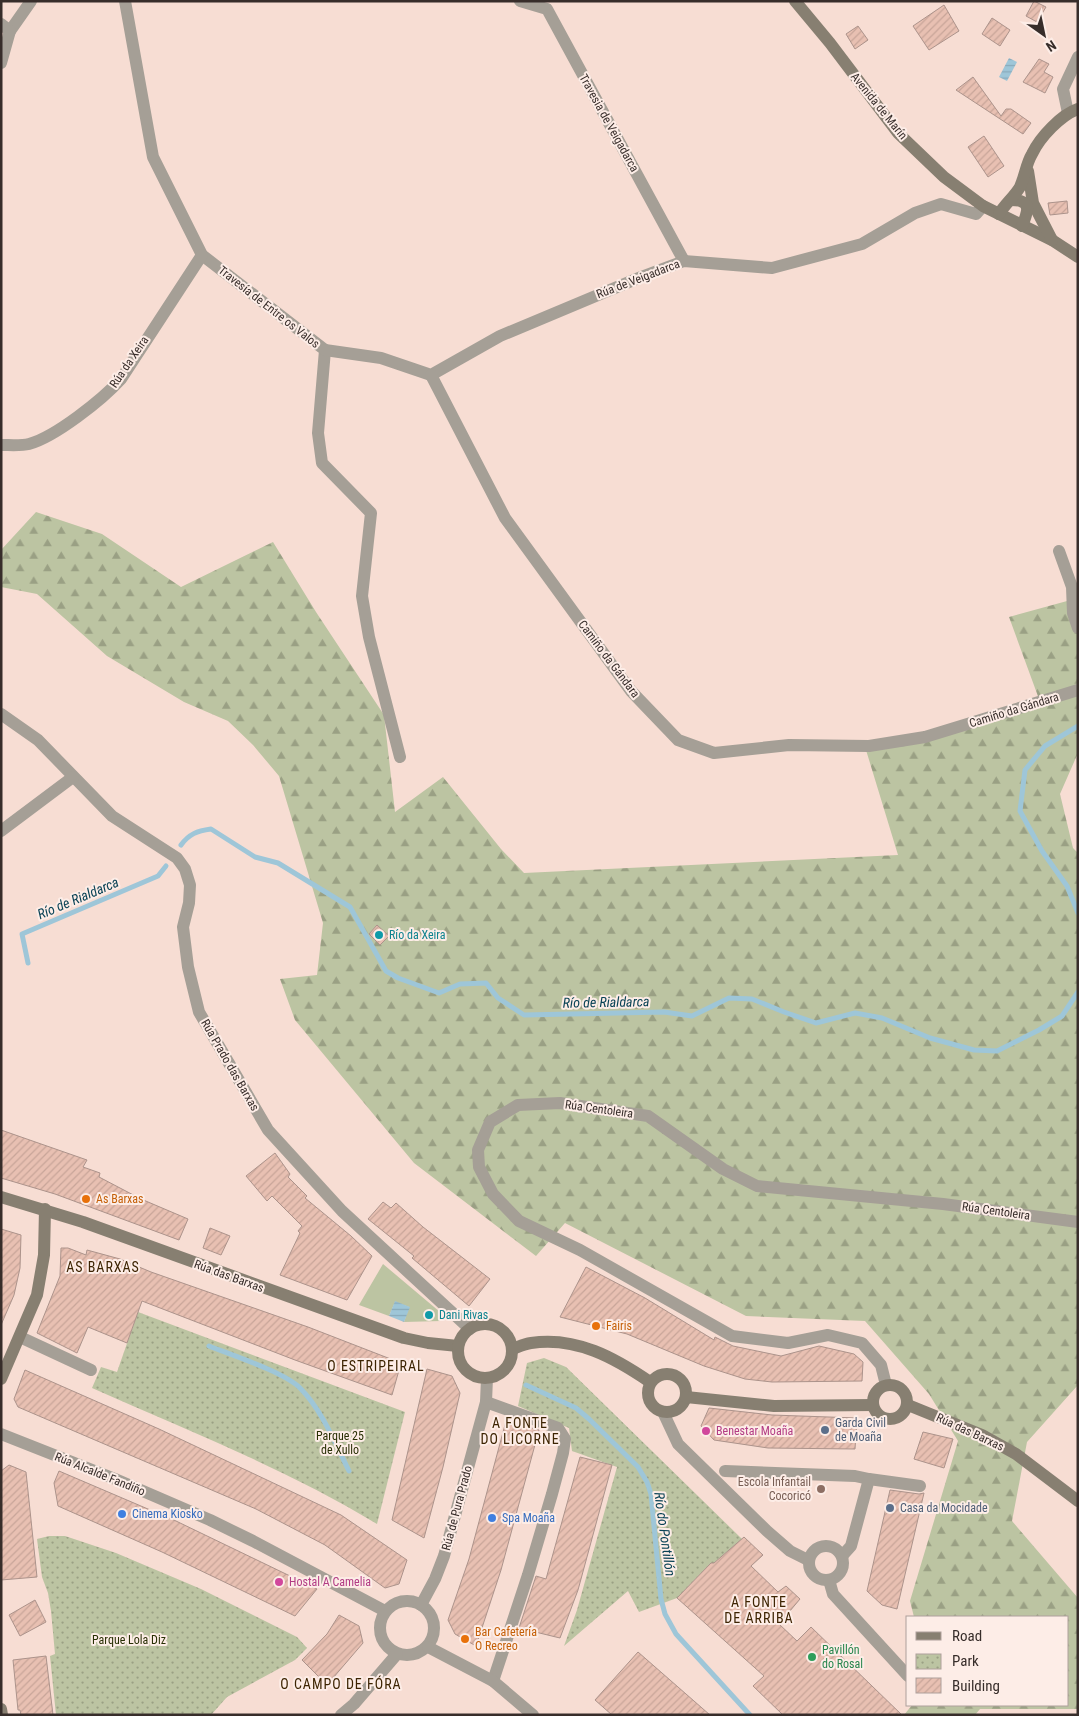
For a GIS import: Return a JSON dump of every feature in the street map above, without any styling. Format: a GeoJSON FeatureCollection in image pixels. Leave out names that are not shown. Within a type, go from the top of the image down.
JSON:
{"type":"FeatureCollection","features":[{"type":"Feature","properties":{"kind":"street"},"geometry":{"type":"LineString","coordinates":[[1,63],[5,28],[31,1]]}},
{"type":"Feature","properties":{"kind":"street","name":"Travesía de Entre os Valos"},"geometry":{"type":"LineString","coordinates":[[125,1],[153,157],[202,255],[325,350],[318,433],[322,462],[371,512],[362,596],[369,638],[400,757]]}},
{"type":"Feature","properties":{"kind":"street","name":"Travesia de Veigadarca"},"geometry":{"type":"LineString","coordinates":[[520,1],[546,9],[684,261]]}},
{"type":"Feature","properties":{"kind":"street","name":"Avenida de Marín"},"geometry":{"type":"LineString","coordinates":[[801,3],[898,133],[944,177],[983,206],[1052,240],[1078,257]]}},
{"type":"Feature","properties":{"kind":"street"},"geometry":{"type":"LineString","coordinates":[[999,214],[1004,205],[1011,200],[1020,187],[1028,168],[1031,154],[1048,132],[1073,111],[1063,89],[1078,57]]}},
{"type":"Feature","properties":{"kind":"street"},"geometry":{"type":"LineString","coordinates":[[1022,226],[1030,206],[1028,168]]}},
{"type":"Feature","properties":{"kind":"street"},"geometry":{"type":"LineString","coordinates":[[1011,200],[1022,201],[1030,206],[1052,240]]}},
{"type":"Feature","properties":{"kind":"street","name":"Rúa de Veigadarca"},"geometry":{"type":"LineString","coordinates":[[431,375],[500,336],[640,276],[684,261],[772,268],[862,244],[915,213],[941,204],[976,214],[983,206]]}},
{"type":"Feature","properties":{"kind":"street","name":"Rúa da Xeira"},"geometry":{"type":"LineString","coordinates":[[1,445],[28,444],[58,430],[109,392],[121,379],[202,255]]}},
{"type":"Feature","properties":{"kind":"street"},"geometry":{"type":"LineString","coordinates":[[325,350],[381,358],[431,375]]}},
{"type":"Feature","properties":{"kind":"street","name":"Camiño da Gándara"},"geometry":{"type":"LineString","coordinates":[[431,375],[505,518],[631,691],[678,740],[714,753],[789,745],[869,746],[924,737],[1078,690]]}},
{"type":"Feature","properties":{"kind":"street"},"geometry":{"type":"LineString","coordinates":[[1058,551],[1072,586],[1073,613],[1078,628]]}},
{"type":"Feature","properties":{"kind":"street","name":"Rúa Prado das Barxas"},"geometry":{"type":"LineString","coordinates":[[1,714],[38,740],[112,816],[177,858],[184,869],[190,885],[189,903],[183,927],[188,966],[199,1012],[268,1130],[342,1211],[470,1329]]}},
{"type":"Feature","properties":{"kind":"street"},"geometry":{"type":"LineString","coordinates":[[1,831],[73,777]]}},
{"type":"Feature","properties":{"kind":"street","name":"Rúa Centoleira"},"geometry":{"type":"LineString","coordinates":[[886,1385],[880,1364],[862,1343],[828,1335],[788,1344],[732,1336],[580,1250],[519,1221],[493,1194],[478,1167],[478,1150],[490,1122],[518,1106],[560,1103],[648,1116],[723,1169],[757,1186],[944,1204],[1078,1222]]}},
{"type":"Feature","properties":{"kind":"street","name":"Rúa das Barxas"},"geometry":{"type":"LineString","coordinates":[[1,1197],[45,1210],[404,1338],[458,1346]]}},
{"type":"Feature","properties":{"kind":"street"},"geometry":{"type":"LineString","coordinates":[[1,1379],[37,1295],[44,1255],[45,1210]]}},
{"type":"Feature","properties":{"kind":"street"},"geometry":{"type":"LineString","coordinates":[[487,1324],[504,1332],[510,1340],[511,1358],[508,1366],[502,1372],[487,1378],[477,1377],[468,1373],[462,1365],[458,1356],[458,1346],[464,1334],[470,1329],[478,1325],[487,1324]]}},
{"type":"Feature","properties":{"kind":"street"},"geometry":{"type":"LineString","coordinates":[[20,1337],[90,1370]]}},
{"type":"Feature","properties":{"kind":"street"},"geometry":{"type":"LineString","coordinates":[[512,1349],[530,1343],[560,1343],[584,1346],[622,1363],[650,1382]]}},
{"type":"Feature","properties":{"kind":"street"},"geometry":{"type":"LineString","coordinates":[[665,1374],[677,1376],[685,1385],[686,1397],[680,1407],[669,1412],[663,1412],[657,1410],[649,1400],[648,1388],[654,1378],[665,1374]]}},
{"type":"Feature","properties":{"kind":"street","name":"Rúa de Pura Prado"},"geometry":{"type":"LineString","coordinates":[[422,1605],[444,1556],[486,1402],[487,1378]]}},
{"type":"Feature","properties":{"kind":"street"},"geometry":{"type":"LineString","coordinates":[[886,1385],[898,1386],[906,1394],[908,1405],[904,1413],[895,1418],[886,1418],[878,1414],[873,1405],[874,1396],[879,1389],[886,1385]]}},
{"type":"Feature","properties":{"kind":"street"},"geometry":{"type":"LineString","coordinates":[[686,1397],[774,1406],[873,1405]]}},
{"type":"Feature","properties":{"kind":"street"},"geometry":{"type":"LineString","coordinates":[[486,1402],[558,1428],[564,1439],[563,1453],[528,1575],[492,1681]]}},
{"type":"Feature","properties":{"kind":"street","name":"Rúa das Barxas"},"geometry":{"type":"LineString","coordinates":[[908,1405],[982,1435],[1016,1454],[1078,1501]]}},
{"type":"Feature","properties":{"kind":"street"},"geometry":{"type":"LineString","coordinates":[[663,1412],[678,1444],[767,1531],[790,1551],[808,1560]]}},
{"type":"Feature","properties":{"kind":"street","name":"Rúa Alcalde Fandiño"},"geometry":{"type":"LineString","coordinates":[[1,1434],[115,1479],[210,1520],[385,1612]]}},
{"type":"Feature","properties":{"kind":"street"},"geometry":{"type":"LineString","coordinates":[[725,1471],[855,1476],[920,1486]]}},
{"type":"Feature","properties":{"kind":"street"},"geometry":{"type":"LineString","coordinates":[[842,1556],[852,1546],[869,1479]]}},
{"type":"Feature","properties":{"kind":"street"},"geometry":{"type":"LineString","coordinates":[[823,1545],[834,1547],[842,1556],[843,1562],[839,1574],[829,1580],[818,1578],[810,1571],[808,1560],[813,1550],[823,1545]]}},
{"type":"Feature","properties":{"kind":"street"},"geometry":{"type":"LineString","coordinates":[[829,1580],[834,1594],[906,1674]]}},
{"type":"Feature","properties":{"kind":"street"},"geometry":{"type":"LineString","coordinates":[[406,1601],[422,1605],[428,1610],[434,1625],[434,1632],[428,1647],[414,1655],[397,1654],[384,1644],[380,1636],[381,1619],[385,1612],[398,1602],[406,1601]]}},
{"type":"Feature","properties":{"kind":"street"},"geometry":{"type":"LineString","coordinates":[[428,1647],[492,1681],[533,1715]]}},
{"type":"Feature","properties":{"kind":"street"},"geometry":{"type":"LineString","coordinates":[[341,1715],[354,1704],[397,1654]]}},
{"type":"Feature","properties":{"kind":"street"},"geometry":{"type":"LineString","coordinates":[[1,1709],[2,1715]]}},
{"type":"Feature","properties":{"kind":"green space"},"geometry":{"type":"Polygon","coordinates":[[[36,512],[102,534],[181,587],[273,542],[316,612],[384,715],[395,812],[443,777],[501,849],[524,873],[898,855],[866,750],[1039,699],[1009,617],[1078,598],[1078,753],[1060,794],[1073,848],[1078,853],[1078,1385],[1027,1442],[1012,1521],[1078,1598],[1078,1709],[980,1709],[975,1715],[904,1715],[911,1706],[1069,1706],[1069,1616],[914,1616],[910,1601],[958,1441],[929,1394],[865,1321],[746,1316],[565,1223],[536,1256],[414,1163],[295,1020],[280,979],[317,975],[323,923],[279,776],[253,745],[228,721],[184,702],[107,656],[37,594],[1,587],[1,550],[36,512]]]}},
{"type":"Feature","properties":{"kind":"green space"},"geometry":{"type":"Polygon","coordinates":[[[383,1264],[440,1312],[441,1321],[404,1322],[409,1307],[395,1302],[389,1316],[359,1305],[383,1264]]]}},
{"type":"Feature","properties":{"kind":"green space","name":"Parque 25 de Xullo"},"geometry":{"type":"Polygon","coordinates":[[[138,1312],[405,1412],[377,1524],[273,1468],[92,1388],[101,1367],[117,1372],[138,1312]]]}},
{"type":"Feature","properties":{"kind":"green space"},"geometry":{"type":"Polygon","coordinates":[[[544,1358],[566,1367],[742,1539],[714,1563],[711,1563],[677,1598],[639,1612],[628,1591],[564,1646],[577,1610],[617,1467],[572,1451],[569,1428],[518,1406],[527,1363],[544,1358]]]}},
{"type":"Feature","properties":{"kind":"green space","name":"Parque Lola Diz"},"geometry":{"type":"Polygon","coordinates":[[[49,1536],[65,1536],[116,1553],[201,1589],[297,1637],[307,1648],[295,1660],[227,1697],[211,1715],[56,1715],[50,1656],[55,1654],[51,1611],[48,1593],[42,1577],[37,1539],[49,1536]]]}},
{"type":"Feature","properties":{"kind":"water"},"geometry":{"type":"Polygon","coordinates":[[[1009,58],[1017,62],[1007,81],[999,77],[1009,58]]]}},
{"type":"Feature","properties":{"kind":"water"},"geometry":{"type":"Polygon","coordinates":[[[395,1301],[410,1307],[404,1322],[389,1316],[395,1301]]]}},
{"type":"Feature","properties":{"kind":"building"},"geometry":{"type":"Polygon","coordinates":[[[1034,1],[1046,7],[1037,22],[1026,16],[1034,1]]]}},
{"type":"Feature","properties":{"kind":"building"},"geometry":{"type":"Polygon","coordinates":[[[944,5],[959,31],[929,50],[913,26],[944,5]]]}},
{"type":"Feature","properties":{"kind":"building"},"geometry":{"type":"Polygon","coordinates":[[[992,18],[1010,30],[1000,46],[982,34],[992,18]]]}},
{"type":"Feature","properties":{"kind":"building"},"geometry":{"type":"Polygon","coordinates":[[[858,26],[868,40],[855,49],[846,34],[858,26]]]}},
{"type":"Feature","properties":{"kind":"building"},"geometry":{"type":"Polygon","coordinates":[[[1039,59],[1049,64],[1044,72],[1053,77],[1045,93],[1023,82],[1039,59]]]}},
{"type":"Feature","properties":{"kind":"building"},"geometry":{"type":"Polygon","coordinates":[[[973,77],[1001,116],[1006,109],[1011,109],[1031,123],[1023,134],[956,90],[973,77]]]}},
{"type":"Feature","properties":{"kind":"building"},"geometry":{"type":"Polygon","coordinates":[[[984,136],[1004,166],[988,177],[968,147],[984,136]]]}},
{"type":"Feature","properties":{"kind":"building"},"geometry":{"type":"Polygon","coordinates":[[[1067,201],[1068,213],[1050,215],[1048,203],[1067,201]]]}},
{"type":"Feature","properties":{"kind":"building","name":"Río da Xeira"},"geometry":{"type":"Polygon","coordinates":[[[377,925],[389,936],[380,945],[369,934],[377,925]]]}},
{"type":"Feature","properties":{"kind":"building"},"geometry":{"type":"Polygon","coordinates":[[[1,1130],[87,1160],[83,1167],[100,1173],[99,1177],[141,1199],[188,1219],[179,1240],[55,1194],[1,1178],[1,1130]]]}},
{"type":"Feature","properties":{"kind":"building"},"geometry":{"type":"Polygon","coordinates":[[[275,1153],[290,1174],[288,1177],[307,1196],[305,1198],[372,1256],[347,1300],[280,1275],[300,1233],[298,1231],[302,1226],[272,1196],[267,1201],[246,1176],[275,1153]]]}},
{"type":"Feature","properties":{"kind":"building"},"geometry":{"type":"Polygon","coordinates":[[[383,1202],[391,1208],[396,1203],[423,1227],[490,1279],[469,1306],[412,1258],[414,1256],[368,1219],[383,1202]]]}},
{"type":"Feature","properties":{"kind":"building"},"geometry":{"type":"Polygon","coordinates":[[[210,1228],[230,1236],[221,1255],[203,1248],[210,1228]]]}},
{"type":"Feature","properties":{"kind":"building"},"geometry":{"type":"Polygon","coordinates":[[[1,1229],[21,1235],[20,1268],[14,1295],[1,1325],[1,1229]]]}},
{"type":"Feature","properties":{"kind":"building"},"geometry":{"type":"Polygon","coordinates":[[[61,1248],[68,1248],[86,1255],[87,1250],[120,1259],[401,1363],[392,1395],[142,1301],[127,1343],[88,1327],[77,1353],[37,1333],[60,1276],[61,1248]]]}},
{"type":"Feature","properties":{"kind":"building"},"geometry":{"type":"Polygon","coordinates":[[[586,1267],[645,1298],[714,1340],[715,1337],[733,1346],[781,1356],[819,1346],[854,1354],[863,1362],[862,1381],[772,1382],[745,1379],[704,1366],[627,1334],[560,1317],[586,1267]]]}},
{"type":"Feature","properties":{"kind":"building"},"geometry":{"type":"Polygon","coordinates":[[[427,1369],[452,1376],[460,1393],[424,1538],[392,1520],[427,1369]]]}},
{"type":"Feature","properties":{"kind":"building"},"geometry":{"type":"Polygon","coordinates":[[[25,1370],[159,1429],[341,1515],[407,1560],[399,1584],[385,1588],[325,1545],[256,1509],[18,1407],[14,1399],[25,1370]]]}},
{"type":"Feature","properties":{"kind":"building"},"geometry":{"type":"Polygon","coordinates":[[[709,1408],[772,1415],[857,1418],[855,1449],[768,1448],[714,1440],[701,1426],[709,1408]]]}},
{"type":"Feature","properties":{"kind":"building"},"geometry":{"type":"Polygon","coordinates":[[[506,1421],[539,1430],[501,1570],[476,1646],[455,1634],[448,1620],[469,1559],[506,1421]]]}},
{"type":"Feature","properties":{"kind":"building"},"geometry":{"type":"Polygon","coordinates":[[[923,1432],[953,1439],[944,1468],[914,1459],[923,1432]]]}},
{"type":"Feature","properties":{"kind":"building"},"geometry":{"type":"Polygon","coordinates":[[[580,1457],[612,1465],[578,1590],[560,1638],[519,1628],[536,1576],[546,1579],[580,1457]]]}},
{"type":"Feature","properties":{"kind":"building"},"geometry":{"type":"Polygon","coordinates":[[[9,1465],[26,1472],[37,1577],[1,1580],[1,1471],[9,1465]]]}},
{"type":"Feature","properties":{"kind":"building"},"geometry":{"type":"Polygon","coordinates":[[[59,1471],[176,1521],[317,1589],[295,1616],[162,1552],[58,1506],[54,1483],[59,1471]]]}},
{"type":"Feature","properties":{"kind":"building"},"geometry":{"type":"Polygon","coordinates":[[[890,1490],[924,1493],[897,1609],[882,1605],[867,1591],[890,1490]]]}},
{"type":"Feature","properties":{"kind":"building"},"geometry":{"type":"Polygon","coordinates":[[[744,1537],[763,1555],[751,1566],[778,1592],[786,1586],[800,1599],[779,1624],[797,1641],[811,1627],[902,1715],[783,1715],[753,1686],[764,1676],[677,1598],[711,1563],[714,1563],[744,1537]]]}},
{"type":"Feature","properties":{"kind":"building"},"geometry":{"type":"Polygon","coordinates":[[[35,1600],[46,1622],[20,1636],[9,1615],[35,1600]]]}},
{"type":"Feature","properties":{"kind":"building"},"geometry":{"type":"Polygon","coordinates":[[[339,1615],[359,1626],[363,1643],[327,1685],[302,1660],[327,1634],[339,1615]]]}},
{"type":"Feature","properties":{"kind":"building"},"geometry":{"type":"Polygon","coordinates":[[[638,1652],[710,1715],[612,1715],[595,1700],[638,1652]]]}},
{"type":"Feature","properties":{"kind":"building"},"geometry":{"type":"Polygon","coordinates":[[[46,1656],[53,1715],[21,1715],[20,1710],[18,1710],[13,1660],[46,1656]]]}},
{"type":"Feature","properties":{"kind":"waterway","name":"Río de Rialdarca"},"geometry":{"type":"LineString","coordinates":[[1078,726],[1045,746],[1025,770],[1020,811],[1042,851],[1067,886],[1078,913]]}},
{"type":"Feature","properties":{"kind":"waterway","name":"Río de Rialdarca"},"geometry":{"type":"LineString","coordinates":[[181,845],[194,834],[211,829],[255,857],[278,863],[350,907],[386,971],[398,978],[439,993],[460,984],[486,983],[498,998],[524,1015],[664,1012],[692,1016],[729,998],[752,999],[816,1023],[855,1013],[882,1018],[930,1038],[974,1050],[997,1051],[1062,1016],[1078,992]]}},
{"type":"Feature","properties":{"kind":"waterway","name":"Río de Rialdarca"},"geometry":{"type":"LineString","coordinates":[[28,963],[22,934],[158,876],[166,866]]}},
{"type":"Feature","properties":{"kind":"waterway"},"geometry":{"type":"LineString","coordinates":[[209,1346],[270,1370],[300,1388],[315,1406],[349,1471]]}},
{"type":"Feature","properties":{"kind":"waterway","name":"Río do Pontillón"},"geometry":{"type":"LineString","coordinates":[[526,1385],[576,1408],[638,1467],[647,1482],[651,1494],[661,1599],[665,1614],[676,1634],[750,1715]]}},
{"type":"Feature","properties":{"kind":"place","name":"Río da Xeira"},"geometry":{"type":"Point","coordinates":[379,935]}},
{"type":"Feature","properties":{"kind":"place","name":"As Barxas"},"geometry":{"type":"Point","coordinates":[86,1199]}},
{"type":"Feature","properties":{"kind":"place","name":"Dani Rivas"},"geometry":{"type":"Point","coordinates":[429,1315]}},
{"type":"Feature","properties":{"kind":"place","name":"Fairis"},"geometry":{"type":"Point","coordinates":[596,1326]}},
{"type":"Feature","properties":{"kind":"place","name":"Garda Civil de Moaña"},"geometry":{"type":"Point","coordinates":[825,1430]}},
{"type":"Feature","properties":{"kind":"place","name":"Benestar Moaña"},"geometry":{"type":"Point","coordinates":[706,1431]}},
{"type":"Feature","properties":{"kind":"place","name":"Escola Infantail Cocoricó"},"geometry":{"type":"Point","coordinates":[821,1489]}},
{"type":"Feature","properties":{"kind":"place","name":"Casa da Mocidade"},"geometry":{"type":"Point","coordinates":[890,1508]}},
{"type":"Feature","properties":{"kind":"place","name":"Cinema Kiosko"},"geometry":{"type":"Point","coordinates":[122,1514]}},
{"type":"Feature","properties":{"kind":"place","name":"Spa Moaña"},"geometry":{"type":"Point","coordinates":[492,1518]}},
{"type":"Feature","properties":{"kind":"place","name":"Hostal A Camelia"},"geometry":{"type":"Point","coordinates":[279,1582]}},
{"type":"Feature","properties":{"kind":"place","name":"Bar Cafetería O Recreo"},"geometry":{"type":"Point","coordinates":[465,1639]}},
{"type":"Feature","properties":{"kind":"place","name":"Pavillón do Rosal"},"geometry":{"type":"Point","coordinates":[812,1657]}},
{"type":"Feature","properties":{"kind":"district","name":"AS BARXAS"},"geometry":{"type":"Point","coordinates":[103,1267]}},
{"type":"Feature","properties":{"kind":"district","name":"O ESTRIPEIRAL"},"geometry":{"type":"Point","coordinates":[376,1366]}},
{"type":"Feature","properties":{"kind":"district","name":"A FONTE DO LICORNE"},"geometry":{"type":"Point","coordinates":[520,1432]}},
{"type":"Feature","properties":{"kind":"district","name":"A FONTE DE ARRIBA"},"geometry":{"type":"Point","coordinates":[759,1610]}},
{"type":"Feature","properties":{"kind":"district","name":"O CAMPO DE FÓRA"},"geometry":{"type":"Point","coordinates":[341,1684]}}]}
